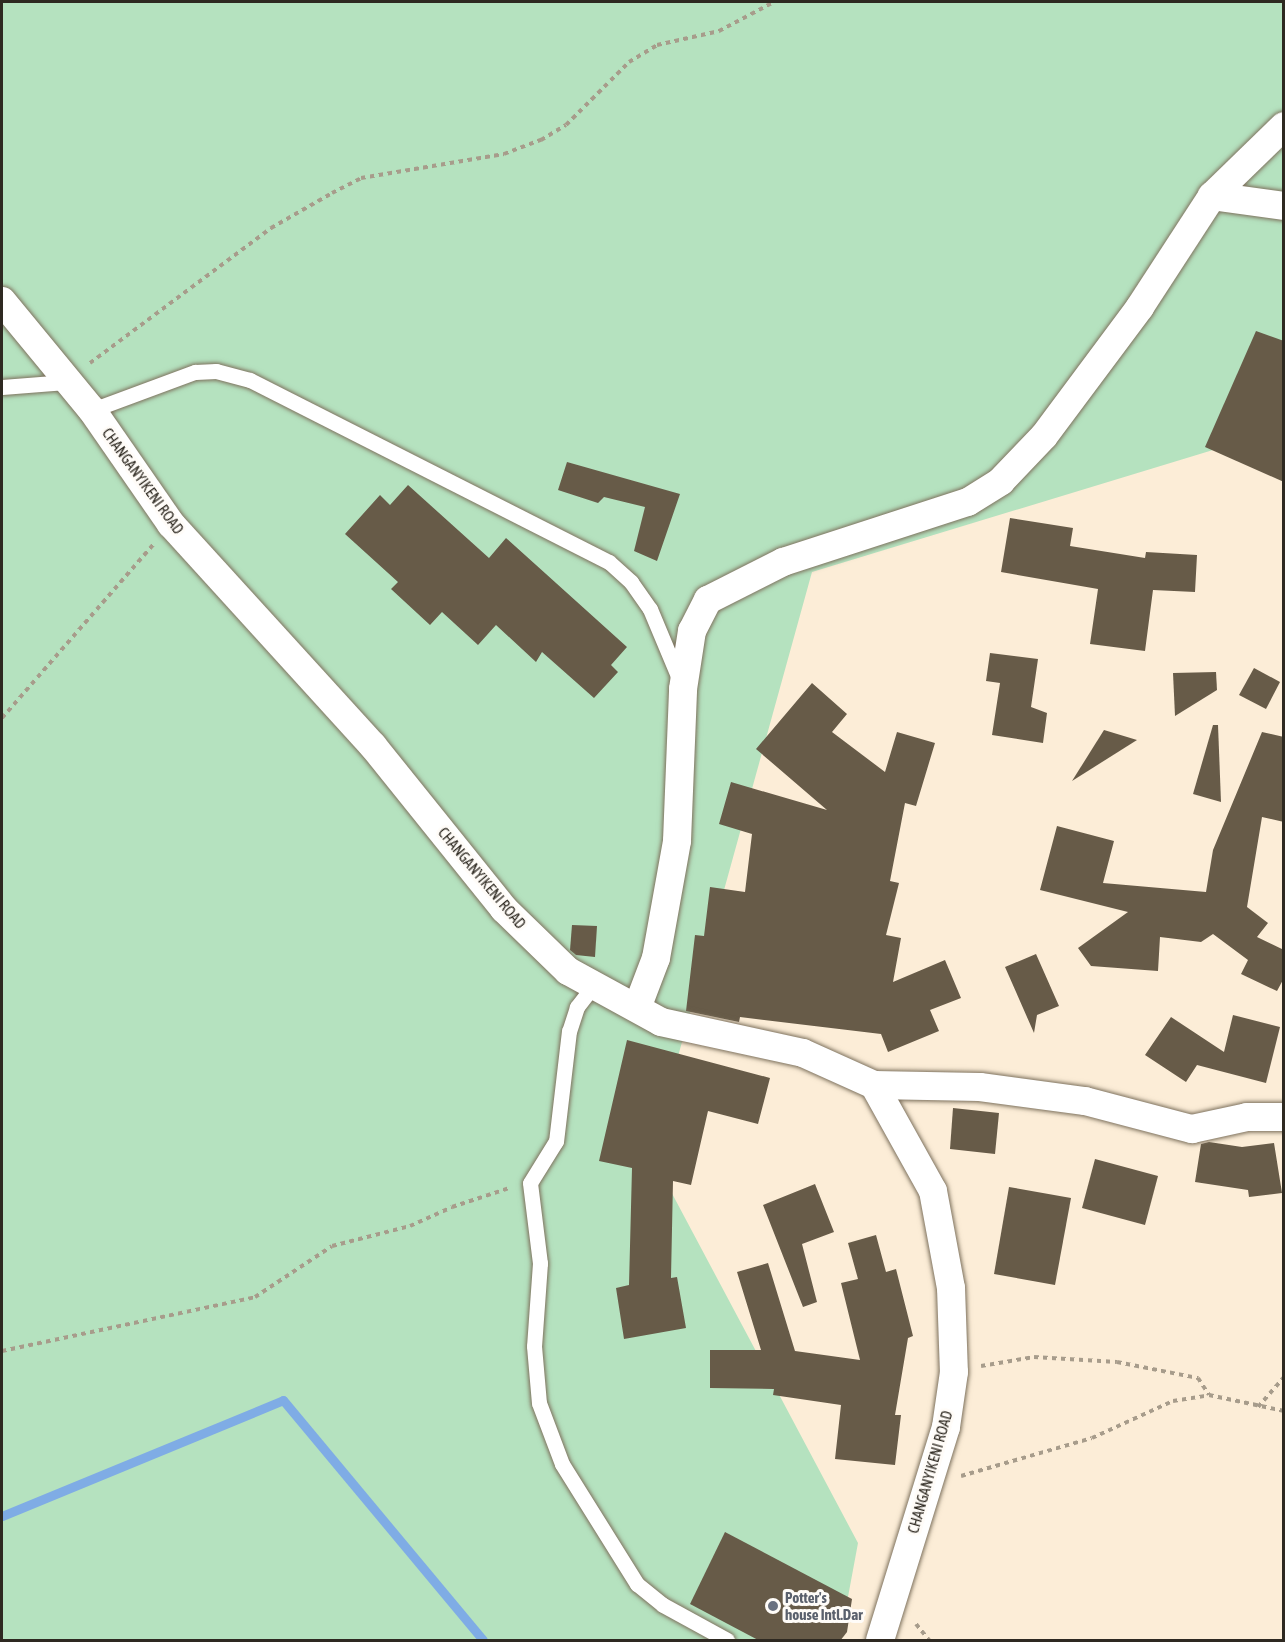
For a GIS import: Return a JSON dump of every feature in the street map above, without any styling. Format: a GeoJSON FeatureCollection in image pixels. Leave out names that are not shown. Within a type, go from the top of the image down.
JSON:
{"type":"FeatureCollection","features":[{"type":"Feature","properties":{"kind":"street"},"geometry":{"type":"LineString","coordinates":[[637,1008],[656,958],[677,841],[684,689],[692,631],[708,600],[783,562],[968,502],[1001,481],[1044,436],[1092,371],[1212,196],[1284,126]]}},
{"type":"Feature","properties":{"kind":"street"},"geometry":{"type":"LineString","coordinates":[[1212,196],[1284,206]]}},
{"type":"Feature","properties":{"kind":"street","name":"CHANGANYIKENI ROAD"},"geometry":{"type":"LineString","coordinates":[[2,301],[66,382],[92,410],[171,524],[373,746],[504,909],[568,971],[661,1022],[714,1036],[803,1053],[874,1085],[933,1191],[951,1288],[954,1372],[946,1427],[925,1486],[880,1641]]}},
{"type":"Feature","properties":{"kind":"street"},"geometry":{"type":"LineString","coordinates":[[874,1085],[980,1087],[1085,1101],[1192,1129],[1247,1117],[1284,1117]]}},
{"type":"Feature","properties":{"kind":"lane"},"geometry":{"type":"LineString","coordinates":[[92,410],[195,372],[216,372],[250,380],[609,562],[632,582],[650,609],[684,689]]}},
{"type":"Feature","properties":{"kind":"lane"},"geometry":{"type":"LineString","coordinates":[[2,387],[66,382]]}},
{"type":"Feature","properties":{"kind":"lane"},"geometry":{"type":"LineString","coordinates":[[594,985],[577,1007],[569,1031],[556,1142],[530,1183],[540,1263],[535,1381],[562,1464],[637,1584],[663,1605],[727,1641]]}},
{"type":"Feature","properties":{"kind":"path"},"geometry":{"type":"LineString","coordinates":[[66,382],[271,228],[332,193],[361,178],[504,154],[541,140],[566,125],[629,62],[657,45],[719,31],[774,2]]}},
{"type":"Feature","properties":{"kind":"path"},"geometry":{"type":"LineString","coordinates":[[2,718],[171,524]]}},
{"type":"Feature","properties":{"kind":"path"},"geometry":{"type":"LineString","coordinates":[[2,1351],[255,1297],[332,1246],[410,1226],[452,1206],[530,1183]]}},
{"type":"Feature","properties":{"kind":"path"},"geometry":{"type":"LineString","coordinates":[[954,1372],[1013,1359],[1079,1358],[1198,1378],[1209,1395]]}},
{"type":"Feature","properties":{"kind":"path"},"geometry":{"type":"LineString","coordinates":[[1258,1407],[1284,1377]]}},
{"type":"Feature","properties":{"kind":"path"},"geometry":{"type":"LineString","coordinates":[[925,1486],[1092,1438],[1173,1401],[1209,1395],[1284,1411]]}},
{"type":"Feature","properties":{"kind":"green space"},"geometry":{"type":"Polygon","coordinates":[[[2,2],[1283,2],[1283,349],[1213,450],[812,572],[651,1154],[858,1543],[840,1640],[2,1640],[2,2]]]}},
{"type":"Feature","properties":{"kind":"building"},"geometry":{"type":"Polygon","coordinates":[[[1256,331],[1284,341],[1284,482],[1205,447],[1256,331]]]}},
{"type":"Feature","properties":{"kind":"building"},"geometry":{"type":"Polygon","coordinates":[[[567,462],[680,494],[657,561],[634,551],[645,507],[604,497],[598,503],[558,490],[567,462]]]}},
{"type":"Feature","properties":{"kind":"building"},"geometry":{"type":"Polygon","coordinates":[[[408,485],[489,558],[506,538],[627,647],[611,665],[618,672],[594,698],[542,652],[536,662],[496,625],[478,645],[442,612],[430,625],[391,589],[398,582],[345,534],[380,495],[390,505],[408,485]]]}},
{"type":"Feature","properties":{"kind":"building"},"geometry":{"type":"Polygon","coordinates":[[[1010,518],[1073,528],[1070,546],[1145,558],[1146,552],[1197,555],[1195,592],[1153,590],[1145,651],[1090,644],[1098,589],[1001,572],[1010,518]]]}},
{"type":"Feature","properties":{"kind":"building"},"geometry":{"type":"Polygon","coordinates":[[[990,653],[1038,659],[1031,707],[1047,713],[1043,743],[992,735],[1000,683],[986,681],[990,653]]]}},
{"type":"Feature","properties":{"kind":"building"},"geometry":{"type":"Polygon","coordinates":[[[1254,668],[1280,682],[1266,709],[1239,695],[1254,668]]]}},
{"type":"Feature","properties":{"kind":"building"},"geometry":{"type":"Polygon","coordinates":[[[1216,672],[1217,690],[1175,716],[1173,673],[1216,672]]]}},
{"type":"Feature","properties":{"kind":"building"},"geometry":{"type":"Polygon","coordinates":[[[812,683],[847,714],[832,732],[885,772],[897,732],[935,743],[916,806],[905,803],[890,881],[899,883],[886,935],[901,938],[893,982],[945,960],[961,998],[930,1010],[939,1031],[888,1052],[881,1034],[740,1017],[739,1022],[686,1011],[695,935],[704,936],[710,887],[745,892],[752,834],[719,824],[731,782],[827,810],[756,749],[812,683]]]}},
{"type":"Feature","properties":{"kind":"building"},"geometry":{"type":"Polygon","coordinates":[[[1213,725],[1218,725],[1221,802],[1193,794],[1213,725]]]}},
{"type":"Feature","properties":{"kind":"building"},"geometry":{"type":"Polygon","coordinates":[[[1104,730],[1137,740],[1072,781],[1104,730]]]}},
{"type":"Feature","properties":{"kind":"building"},"geometry":{"type":"Polygon","coordinates":[[[1262,732],[1284,737],[1284,822],[1262,817],[1247,907],[1268,923],[1257,937],[1284,950],[1284,978],[1277,991],[1241,974],[1248,960],[1213,934],[1201,942],[1160,937],[1158,971],[1091,966],[1078,948],[1128,912],[1040,890],[1057,826],[1114,841],[1103,883],[1206,892],[1213,850],[1262,732]]]}},
{"type":"Feature","properties":{"kind":"building"},"geometry":{"type":"Polygon","coordinates":[[[572,925],[597,926],[595,957],[576,955],[570,950],[572,925]]]}},
{"type":"Feature","properties":{"kind":"building"},"geometry":{"type":"Polygon","coordinates":[[[1036,954],[1059,1006],[1037,1015],[1034,1033],[1005,967],[1036,954]]]}},
{"type":"Feature","properties":{"kind":"building"},"geometry":{"type":"Polygon","coordinates":[[[1233,1015],[1280,1027],[1266,1083],[1197,1065],[1186,1082],[1145,1055],[1171,1017],[1224,1052],[1233,1015]]]}},
{"type":"Feature","properties":{"kind":"building"},"geometry":{"type":"Polygon","coordinates":[[[627,1040],[770,1078],[758,1124],[708,1111],[691,1185],[673,1181],[671,1278],[677,1277],[686,1328],[624,1339],[616,1288],[629,1285],[632,1168],[599,1161],[627,1040]]]}},
{"type":"Feature","properties":{"kind":"building"},"geometry":{"type":"Polygon","coordinates":[[[953,1108],[999,1113],[995,1154],[950,1149],[953,1108]]]}},
{"type":"Feature","properties":{"kind":"building"},"geometry":{"type":"Polygon","coordinates":[[[1209,1142],[1242,1147],[1274,1143],[1282,1193],[1249,1197],[1248,1190],[1195,1182],[1201,1144],[1209,1142]]]}},
{"type":"Feature","properties":{"kind":"building"},"geometry":{"type":"Polygon","coordinates":[[[1095,1159],[1158,1176],[1145,1225],[1082,1208],[1095,1159]]]}},
{"type":"Feature","properties":{"kind":"building"},"geometry":{"type":"Polygon","coordinates":[[[815,1184],[834,1232],[802,1244],[817,1302],[803,1307],[763,1205],[815,1184]]]}},
{"type":"Feature","properties":{"kind":"building"},"geometry":{"type":"Polygon","coordinates":[[[1009,1187],[1071,1198],[1055,1285],[994,1274],[1009,1187]]]}},
{"type":"Feature","properties":{"kind":"building"},"geometry":{"type":"Polygon","coordinates":[[[876,1235],[886,1272],[896,1269],[913,1336],[908,1338],[895,1415],[901,1415],[895,1465],[835,1459],[841,1405],[773,1395],[774,1389],[710,1388],[710,1350],[761,1350],[737,1272],[768,1263],[795,1351],[860,1360],[841,1283],[858,1279],[848,1243],[876,1235]]]}},
{"type":"Feature","properties":{"kind":"building","name":"Potter's house Intl.Dar"},"geometry":{"type":"Polygon","coordinates":[[[725,1532],[852,1599],[847,1632],[840,1641],[760,1641],[690,1604],[725,1532]]]}},
{"type":"Feature","properties":{"kind":"waterway"},"geometry":{"type":"LineString","coordinates":[[2,1516],[283,1400],[483,1640]]}},
{"type":"Feature","properties":{"kind":"place","name":"Potter's house Intl.Dar"},"geometry":{"type":"Point","coordinates":[773,1606]}}]}
